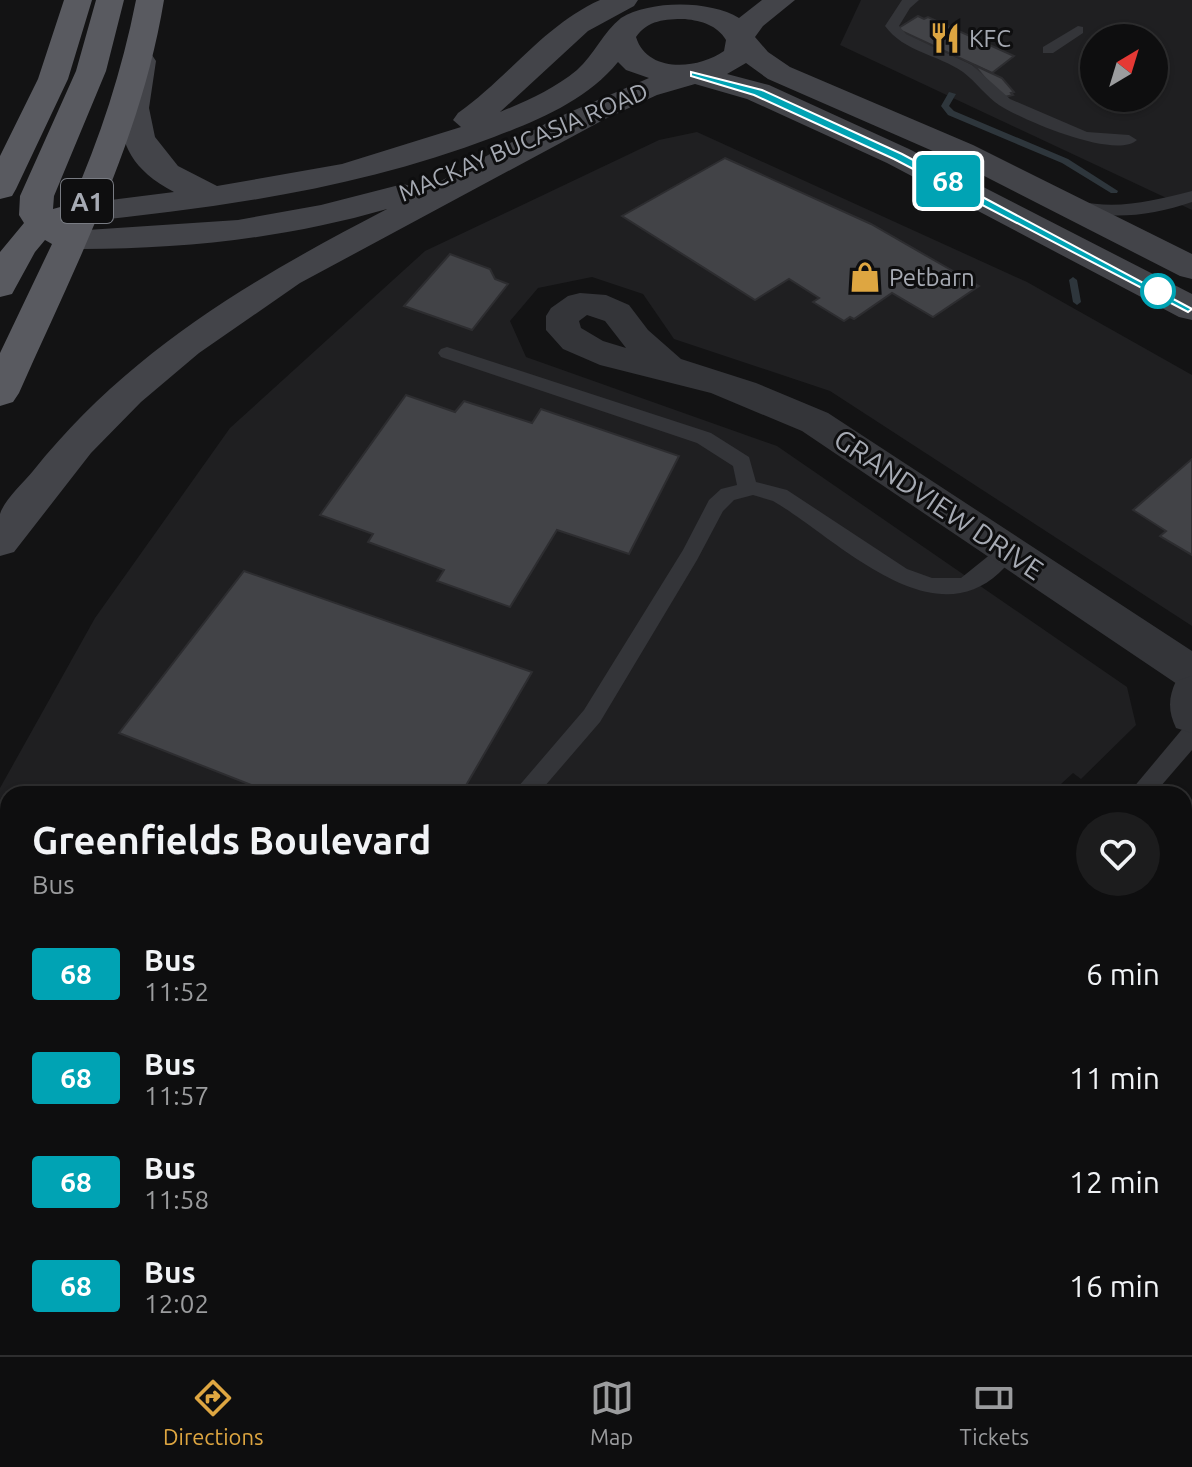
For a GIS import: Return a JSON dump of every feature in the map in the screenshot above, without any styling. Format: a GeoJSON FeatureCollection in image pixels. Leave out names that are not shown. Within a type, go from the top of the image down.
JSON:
{"type":"FeatureCollection","features":[{"type":"Feature","properties":{"kind":"highway"},"geometry":{"type":"LineString","coordinates":[[0,189],[53,79],[78,0]]}},
{"type":"Feature","properties":{"kind":"highway"},"geometry":{"type":"LineString","coordinates":[[65,225],[36,215],[37,196],[91,71],[110,0]]}},
{"type":"Feature","properties":{"kind":"highway","name":"A1"},"geometry":{"type":"LineString","coordinates":[[0,393],[65,225],[143,47],[150,0]]}},
{"type":"Feature","properties":{"kind":"highway"},"geometry":{"type":"LineString","coordinates":[[0,286],[24,240],[65,225]]}},
{"type":"Feature","properties":{"kind":"main road"},"geometry":{"type":"LineString","coordinates":[[630,16],[685,0]]}},
{"type":"Feature","properties":{"kind":"main road"},"geometry":{"type":"LineString","coordinates":[[741,38],[753,20],[781,0]]}},
{"type":"Feature","properties":{"kind":"main road"},"geometry":{"type":"LineString","coordinates":[[143,47],[134,119],[140,140],[175,181],[198,192],[227,196],[393,150],[454,129],[498,100],[568,29],[597,11],[630,16],[673,10],[696,11],[725,21],[754,55],[779,73],[925,135],[1192,268]]}},
{"type":"Feature","properties":{"kind":"main road","name":"MACKAY BUCASIA ROAD"},"geometry":{"type":"LineString","coordinates":[[65,225],[341,176],[397,162],[500,124],[585,80],[608,59],[630,16]]}},
{"type":"Feature","properties":{"kind":"main road"},"geometry":{"type":"LineString","coordinates":[[630,16],[623,49],[639,64],[657,71],[693,74],[758,92],[898,156],[1192,309]]}},
{"type":"Feature","properties":{"kind":"main road","name":"MACKAY BUCASIA ROAD"},"geometry":{"type":"LineString","coordinates":[[65,225],[143,239],[212,234],[331,213],[439,181],[654,86],[718,68],[733,60],[740,50],[741,38]]}},
{"type":"Feature","properties":{"kind":"main road"},"geometry":{"type":"LineString","coordinates":[[0,541],[77,443],[153,371],[197,336],[288,275],[593,114]]}},
{"type":"Feature","properties":{"kind":"street","name":"GRANDVIEW DRIVE"},"geometry":{"type":"LineString","coordinates":[[669,368],[784,407],[815,422],[1192,672]]}},
{"type":"Feature","properties":{"kind":"street"},"geometry":{"type":"LineString","coordinates":[[1192,694],[1192,715]]}},
{"type":"Feature","properties":{"kind":"lane"},"geometry":{"type":"LineString","coordinates":[[912,0],[904,5],[892,26],[901,37],[967,68],[1005,102],[1084,137],[1129,140]]}},
{"type":"Feature","properties":{"kind":"lane"},"geometry":{"type":"LineString","coordinates":[[1048,50],[1078,30]]}},
{"type":"Feature","properties":{"kind":"lane"},"geometry":{"type":"LineString","coordinates":[[1068,204],[1120,212],[1155,208],[1192,196]]}},
{"type":"Feature","properties":{"kind":"lane"},"geometry":{"type":"LineString","coordinates":[[447,353],[704,438],[742,462],[748,489]]}},
{"type":"Feature","properties":{"kind":"lane"},"geometry":{"type":"LineString","coordinates":[[531,786],[590,718],[723,497],[731,492],[748,489],[775,493],[792,500],[885,567],[913,581],[961,586],[977,578],[1009,550]]}},
{"type":"Feature","properties":{"kind":"lane"},"geometry":{"type":"LineString","coordinates":[[1147,786],[1192,734]]}},
{"type":"Feature","properties":{"kind":"shaded area"},"geometry":{"type":"Polygon","coordinates":[[[861,0],[1192,0],[1192,210],[840,45],[861,0]]]}},
{"type":"Feature","properties":{"kind":"shaded area"},"geometry":{"type":"Polygon","coordinates":[[[697,132],[1027,282],[1192,375],[1192,626],[830,391],[674,339],[643,294],[592,277],[538,288],[510,321],[526,357],[777,446],[1127,687],[1136,725],[1081,779],[1073,773],[1061,784],[1063,786],[1,786],[95,618],[230,428],[425,251],[659,140],[697,132]]]}},
{"type":"Feature","properties":{"kind":"building","name":"KFC"},"geometry":{"type":"Polygon","coordinates":[[[918,16],[928,17],[1014,56],[992,73],[897,29],[918,16]]]}},
{"type":"Feature","properties":{"kind":"building"},"geometry":{"type":"Polygon","coordinates":[[[974,65],[1002,78],[1014,92],[1011,93],[1013,95],[1001,98],[974,65]]]}},
{"type":"Feature","properties":{"kind":"building"},"geometry":{"type":"Polygon","coordinates":[[[725,158],[871,224],[979,286],[933,317],[892,293],[854,319],[850,317],[844,321],[813,302],[819,298],[789,279],[755,300],[622,216],[725,158]]]}},
{"type":"Feature","properties":{"kind":"building"},"geometry":{"type":"Polygon","coordinates":[[[450,254],[490,269],[495,279],[508,284],[472,330],[404,306],[450,254]]]}},
{"type":"Feature","properties":{"kind":"building"},"geometry":{"type":"Polygon","coordinates":[[[406,395],[455,412],[464,401],[532,423],[541,409],[679,456],[629,554],[557,530],[510,607],[437,581],[444,570],[368,542],[373,534],[320,515],[406,395]]]}},
{"type":"Feature","properties":{"kind":"building"},"geometry":{"type":"Polygon","coordinates":[[[1192,459],[1192,555],[1160,536],[1166,531],[1133,510],[1192,459]]]}},
{"type":"Feature","properties":{"kind":"building"},"geometry":{"type":"Polygon","coordinates":[[[244,571],[532,672],[466,786],[254,786],[119,733],[244,571]]]}},
{"type":"Feature","properties":{"kind":"waterway"},"geometry":{"type":"LineString","coordinates":[[952,94],[945,106],[951,113],[1065,161],[1114,191]]}},
{"type":"Feature","properties":{"kind":"waterway"},"geometry":{"type":"LineString","coordinates":[[1073,280],[1077,302]]}},
{"type":"Feature","properties":{"kind":"bus line","name":"68"},"geometry":{"type":"LineString","coordinates":[[694,74],[758,92],[898,156],[1192,309]]}},
{"type":"Feature","properties":{"kind":"place","name":"KFC"},"geometry":{"type":"Point","coordinates":[945,38]}},
{"type":"Feature","properties":{"kind":"place","name":"Petbarn"},"geometry":{"type":"Point","coordinates":[865,277]}}]}
